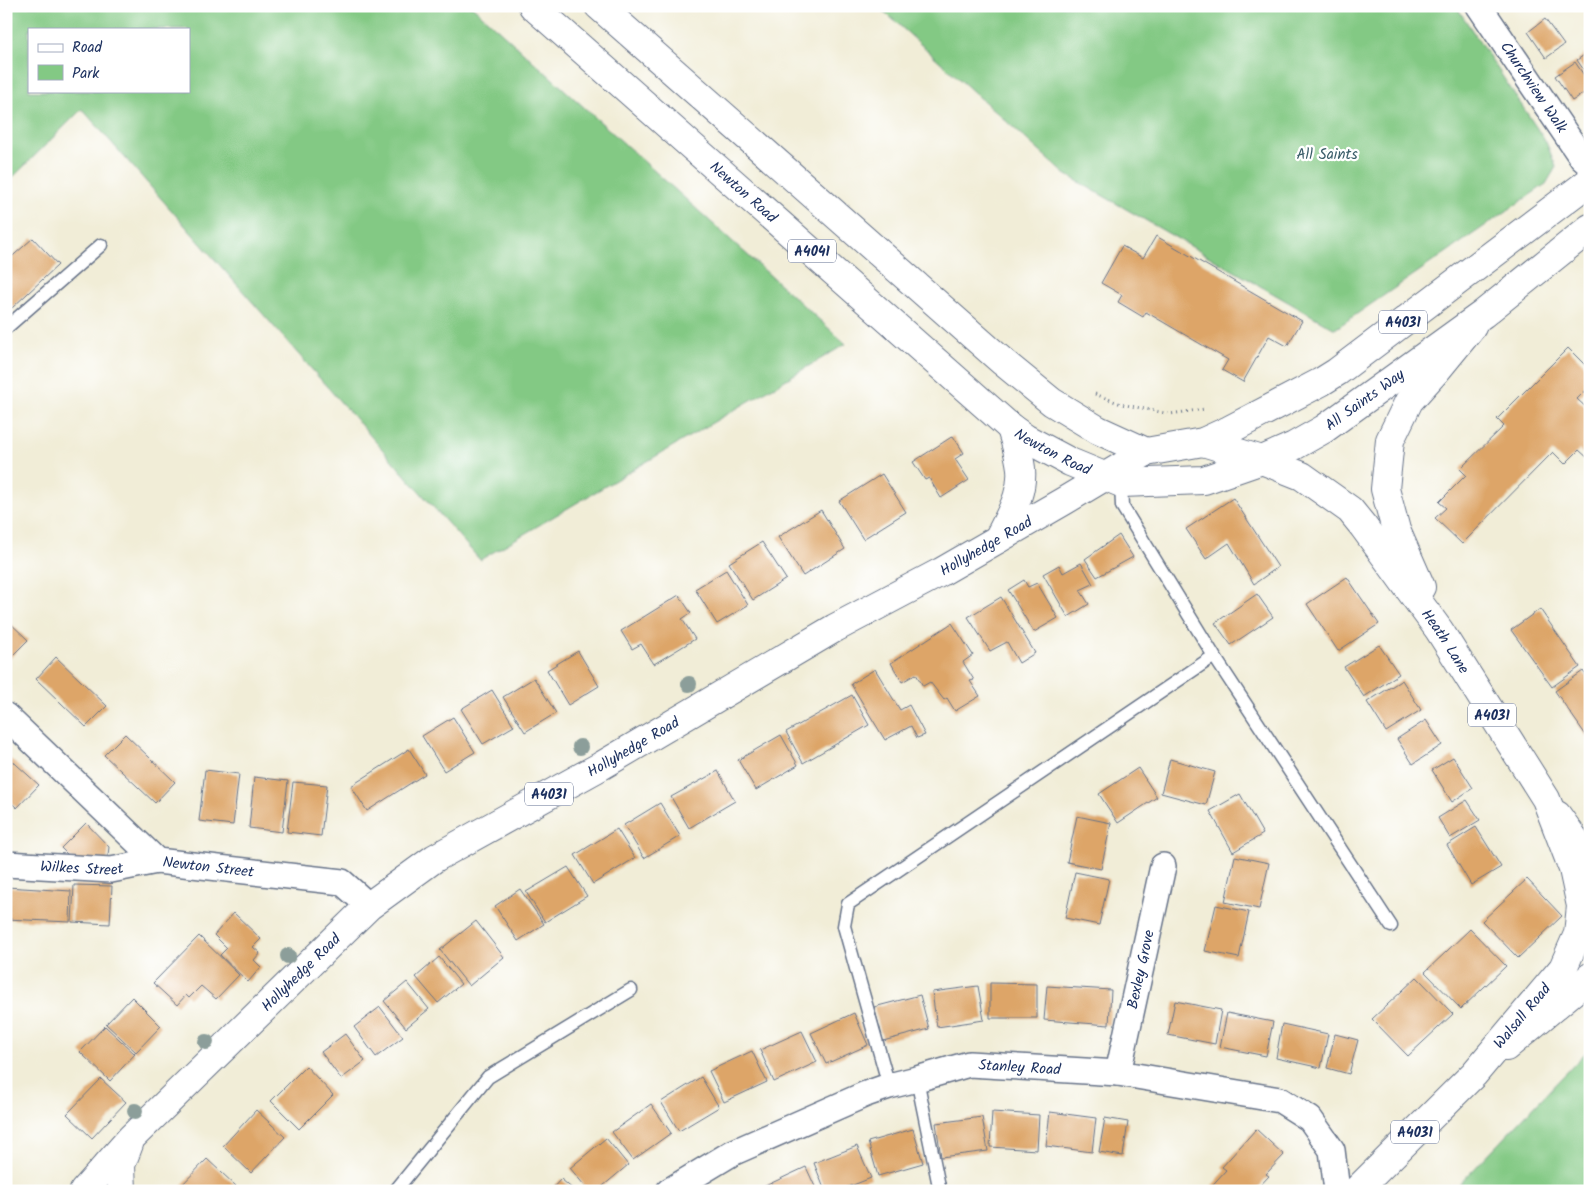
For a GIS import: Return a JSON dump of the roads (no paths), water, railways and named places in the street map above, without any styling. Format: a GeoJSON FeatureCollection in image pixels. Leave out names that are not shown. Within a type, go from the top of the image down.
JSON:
{"type":"FeatureCollection","features":[{"type":"Feature","properties":{"kind":"main road","name":"Newton Road"},"geometry":{"type":"LineString","coordinates":[[533,6],[1011,428],[1024,438],[1070,462],[1112,479]]}},
{"type":"Feature","properties":{"kind":"main road","name":"A4041"},"geometry":{"type":"LineString","coordinates":[[599,6],[1003,362],[1052,402],[1098,430],[1146,452]]}},
{"type":"Feature","properties":{"kind":"main road","name":"A4031"},"geometry":{"type":"LineString","coordinates":[[1146,452],[1203,442],[1321,382],[1337,372],[1590,181]]}},
{"type":"Feature","properties":{"kind":"main road","name":"All Saints Way"},"geometry":{"type":"LineString","coordinates":[[1112,479],[1204,480],[1262,460],[1294,446],[1324,429],[1483,314],[1590,228]]}},
{"type":"Feature","properties":{"kind":"main road"},"geometry":{"type":"LineString","coordinates":[[1439,630],[1396,530],[1385,489],[1390,440],[1408,401],[1436,371],[1483,314]]}},
{"type":"Feature","properties":{"kind":"main road"},"geometry":{"type":"LineString","coordinates":[[998,539],[1021,488],[1021,464],[1011,428]]}},
{"type":"Feature","properties":{"kind":"main road","name":"A4031"},"geometry":{"type":"LineString","coordinates":[[1203,442],[1262,460]]}},
{"type":"Feature","properties":{"kind":"main road","name":"Hollyhedge Road"},"geometry":{"type":"LineString","coordinates":[[84,1191],[131,1138],[370,906],[434,858],[601,766],[835,628],[942,572],[1064,501],[1112,479],[1146,452]]}},
{"type":"Feature","properties":{"kind":"main road","name":"Heath Lane"},"geometry":{"type":"LineString","coordinates":[[1262,460],[1302,476],[1350,510],[1439,630],[1546,799],[1590,861]]}},
{"type":"Feature","properties":{"kind":"main road","name":"Walsall Road"},"geometry":{"type":"LineString","coordinates":[[1356,1191],[1474,1074],[1563,968],[1578,934],[1581,906],[1573,869],[1546,799]]}},
{"type":"Feature","properties":{"kind":"main road"},"geometry":{"type":"LineString","coordinates":[[1474,1074],[1590,977]]}},
{"type":"Feature","properties":{"kind":"main road","name":"A4031"},"geometry":{"type":"LineString","coordinates":[[122,1191],[121,1165],[131,1138]]}},
{"type":"Feature","properties":{"kind":"street","name":"Churchview Walk"},"geometry":{"type":"LineString","coordinates":[[1479,6],[1582,158],[1590,165]]}},
{"type":"Feature","properties":{"kind":"street","name":"Newton Street"},"geometry":{"type":"LineString","coordinates":[[6,716],[157,861],[342,882],[370,906]]}},
{"type":"Feature","properties":{"kind":"street","name":"Wilkes Street"},"geometry":{"type":"LineString","coordinates":[[6,864],[111,870],[157,861]]}},
{"type":"Feature","properties":{"kind":"street","name":"Bexley Grove"},"geometry":{"type":"LineString","coordinates":[[1118,1073],[1163,866]]}},
{"type":"Feature","properties":{"kind":"street","name":"Stanley Road"},"geometry":{"type":"LineString","coordinates":[[669,1191],[732,1153],[889,1086],[969,1064],[1118,1073],[1280,1100],[1310,1119],[1332,1150],[1337,1191]]}},
{"type":"Feature","properties":{"kind":"lane"},"geometry":{"type":"LineString","coordinates":[[6,328],[102,245]]}},
{"type":"Feature","properties":{"kind":"lane"},"geometry":{"type":"LineString","coordinates":[[1112,479],[1122,506],[1214,656],[1391,926]]}},
{"type":"Feature","properties":{"kind":"lane"},"geometry":{"type":"LineString","coordinates":[[889,1086],[844,926],[848,904],[1214,656]]}},
{"type":"Feature","properties":{"kind":"lane"},"geometry":{"type":"LineString","coordinates":[[395,1191],[488,1077],[631,990]]}},
{"type":"Feature","properties":{"kind":"lane"},"geometry":{"type":"LineString","coordinates":[[917,1079],[940,1191]]}},
{"type":"Feature","properties":{"kind":"park label","name":"All Saints"},"geometry":{"type":"Point","coordinates":[1327,154]}}]}
